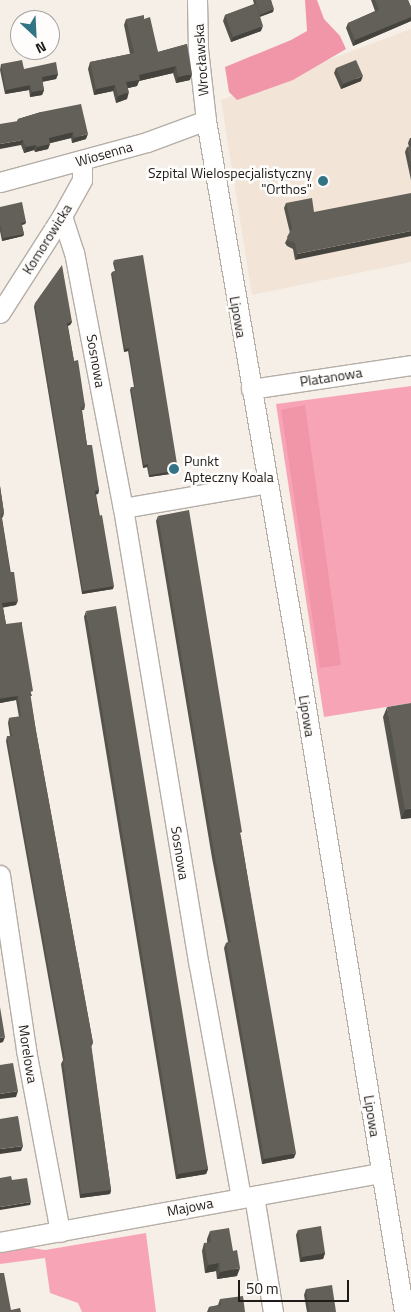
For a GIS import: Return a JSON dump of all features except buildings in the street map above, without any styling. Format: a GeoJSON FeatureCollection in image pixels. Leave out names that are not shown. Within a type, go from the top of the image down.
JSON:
{"type":"FeatureCollection","features":[{"type":"Feature","properties":{"kind":"street","name":"Wrocławska"},"geometry":{"type":"LineString","coordinates":[[197,0],[198,49],[206,120]]}},
{"type":"Feature","properties":{"kind":"street","name":"Wiosenna"},"geometry":{"type":"LineString","coordinates":[[0,182],[147,142],[206,120]]}},
{"type":"Feature","properties":{"kind":"street","name":"Lipowa"},"geometry":{"type":"LineString","coordinates":[[206,120],[404,1312]]}},
{"type":"Feature","properties":{"kind":"street","name":"Komorowicka"},"geometry":{"type":"LineString","coordinates":[[0,312],[62,216],[82,180],[82,161]]}},
{"type":"Feature","properties":{"kind":"street","name":"Sosnowa"},"geometry":{"type":"LineString","coordinates":[[62,216],[74,252],[123,508],[199,966],[273,1312]]}},
{"type":"Feature","properties":{"kind":"street","name":"Platanowa"},"geometry":{"type":"LineString","coordinates":[[251,389],[411,365]]}},
{"type":"Feature","properties":{"kind":"street"},"geometry":{"type":"LineString","coordinates":[[123,508],[267,483]]}},
{"type":"Feature","properties":{"kind":"street","name":"Morelowa"},"geometry":{"type":"LineString","coordinates":[[0,875],[26,1050],[60,1232]]}},
{"type":"Feature","properties":{"kind":"street","name":"Majowa"},"geometry":{"type":"LineString","coordinates":[[0,1242],[381,1173]]}},
{"type":"Feature","properties":{"kind":"shaded area"},"geometry":{"type":"Polygon","coordinates":[[[305,0],[317,0],[324,19],[340,36],[346,49],[293,80],[237,100],[229,92],[225,67],[291,40],[307,31],[305,0]]]}},
{"type":"Feature","properties":{"kind":"shaded area","name":"Szpital Wielospecjalistyczny \"Orthos\""},"geometry":{"type":"Polygon","coordinates":[[[411,29],[411,262],[252,295],[221,100],[411,29]]]}},
{"type":"Feature","properties":{"kind":"shaded area"},"geometry":{"type":"Polygon","coordinates":[[[411,386],[411,703],[324,717],[276,404],[411,386]]]}},
{"type":"Feature","properties":{"kind":"shaded area"},"geometry":{"type":"Polygon","coordinates":[[[305,405],[341,665],[320,668],[281,410],[305,405]]]}},
{"type":"Feature","properties":{"kind":"shaded area"},"geometry":{"type":"Polygon","coordinates":[[[146,1233],[156,1312],[82,1312],[78,1303],[50,1293],[45,1258],[0,1264],[0,1252],[32,1248],[45,1250],[146,1233]]]}},
{"type":"Feature","properties":{"kind":"place","name":"Szpital Wielospecjalistyczny \"Orthos\""},"geometry":{"type":"Point","coordinates":[323,181]}},
{"type":"Feature","properties":{"kind":"place","name":"Punkt Apteczny Koala"},"geometry":{"type":"Point","coordinates":[174,469]}}]}
